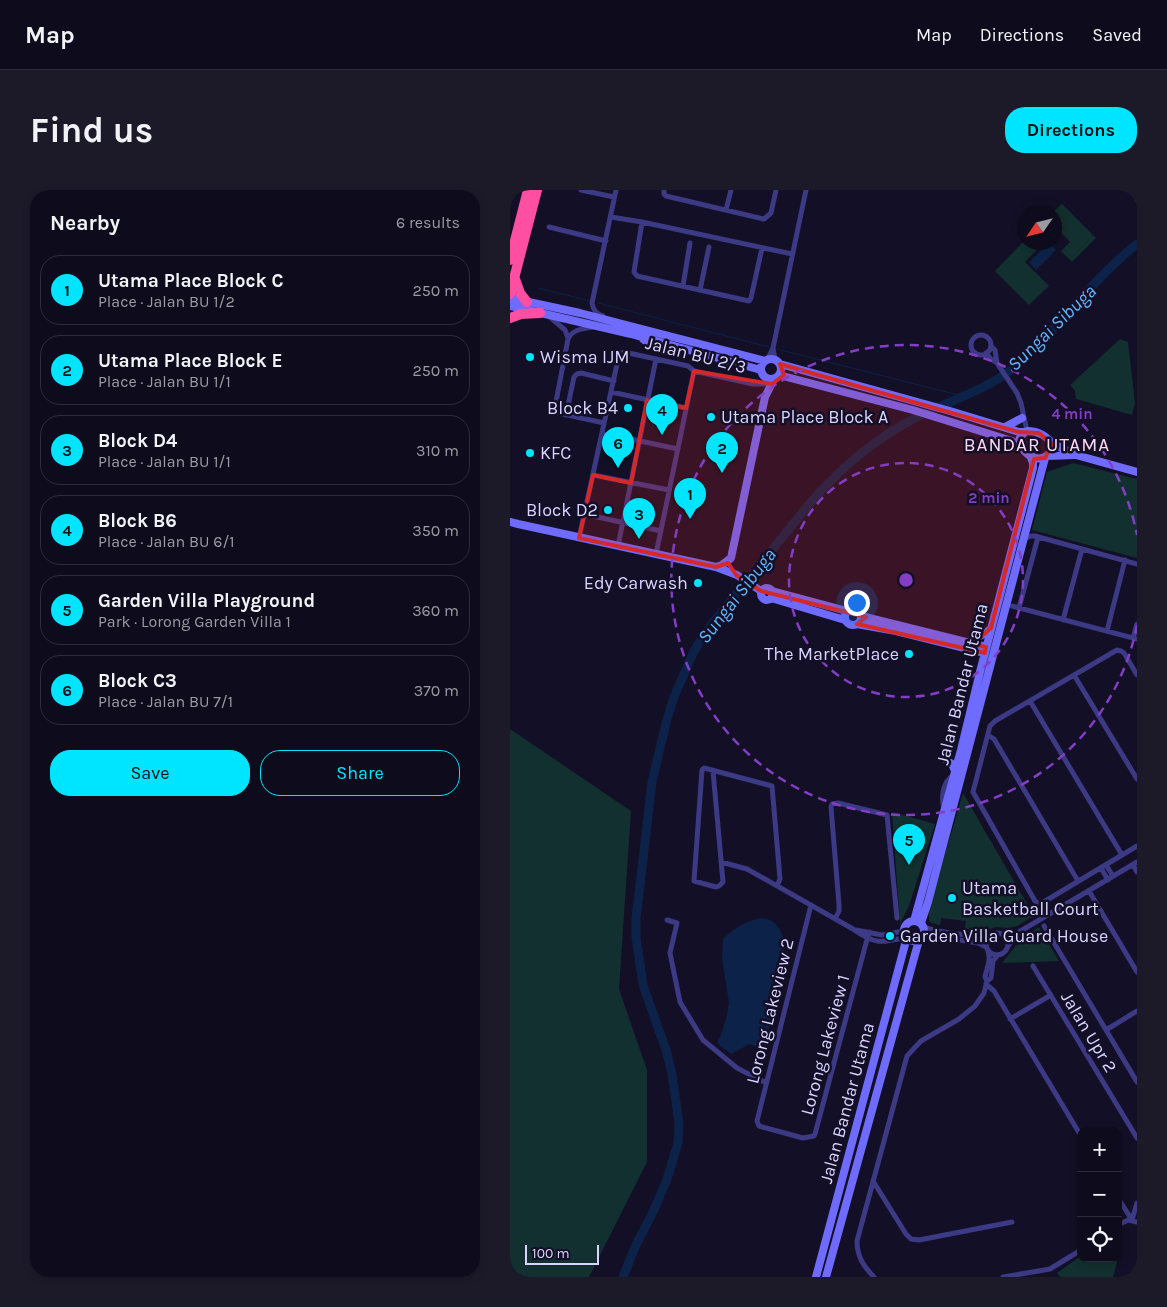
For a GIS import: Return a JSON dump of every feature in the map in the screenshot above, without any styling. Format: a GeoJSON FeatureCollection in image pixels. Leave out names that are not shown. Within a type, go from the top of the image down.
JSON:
{"type":"FeatureCollection","features":[{"type":"Feature","properties":{"kind":"highway"},"geometry":{"type":"LineString","coordinates":[[510,260],[528,190]]}},
{"type":"Feature","properties":{"kind":"highway"},"geometry":{"type":"LineString","coordinates":[[510,294],[537,190]]}},
{"type":"Feature","properties":{"kind":"highway"},"geometry":{"type":"LineString","coordinates":[[514,279],[520,293],[527,302]]}},
{"type":"Feature","properties":{"kind":"highway"},"geometry":{"type":"LineString","coordinates":[[510,318],[521,314],[544,314]]}},
{"type":"Feature","properties":{"kind":"street"},"geometry":{"type":"LineString","coordinates":[[581,190],[614,198]]}},
{"type":"Feature","properties":{"kind":"street"},"geometry":{"type":"LineString","coordinates":[[616,190],[592,303],[595,312],[612,318],[617,322]]}},
{"type":"Feature","properties":{"kind":"street"},"geometry":{"type":"LineString","coordinates":[[664,190],[666,196],[764,218],[771,213],[776,190]]}},
{"type":"Feature","properties":{"kind":"street"},"geometry":{"type":"LineString","coordinates":[[726,210],[730,190]]}},
{"type":"Feature","properties":{"kind":"street"},"geometry":{"type":"LineString","coordinates":[[735,574],[730,560],[765,397],[781,370],[772,361],[773,348],[806,190]]}},
{"type":"Feature","properties":{"kind":"street"},"geometry":{"type":"LineString","coordinates":[[611,217],[792,254]]}},
{"type":"Feature","properties":{"kind":"street"},"geometry":{"type":"LineString","coordinates":[[642,222],[635,275],[748,301],[751,300],[762,248]]}},
{"type":"Feature","properties":{"kind":"street"},"geometry":{"type":"LineString","coordinates":[[549,227],[606,241]]}},
{"type":"Feature","properties":{"kind":"street"},"geometry":{"type":"LineString","coordinates":[[682,286],[690,244]]}},
{"type":"Feature","properties":{"kind":"street"},"geometry":{"type":"LineString","coordinates":[[700,290],[709,247]]}},
{"type":"Feature","properties":{"kind":"street"},"geometry":{"type":"LineString","coordinates":[[510,298],[580,313],[772,361],[1005,427],[1039,433],[1076,455],[1137,472]]}},
{"type":"Feature","properties":{"kind":"street"},"geometry":{"type":"LineString","coordinates":[[580,313],[586,310],[592,303]]}},
{"type":"Feature","properties":{"kind":"street"},"geometry":{"type":"LineString","coordinates":[[510,306],[683,348],[763,377],[771,379],[777,377],[913,410],[1012,441],[1020,445],[1025,452],[1038,459],[1076,455]]}},
{"type":"Feature","properties":{"kind":"street"},"geometry":{"type":"LineString","coordinates":[[544,314],[566,330],[568,339],[554,412],[604,423]]}},
{"type":"Feature","properties":{"kind":"street"},"geometry":{"type":"LineString","coordinates":[[568,339],[576,330],[597,326]]}},
{"type":"Feature","properties":{"kind":"street"},"geometry":{"type":"LineString","coordinates":[[986,354],[990,350],[990,339],[985,335],[978,335],[973,339],[971,345],[974,351],[979,354],[986,354],[998,365],[1010,381],[1021,403],[1026,431]]}},
{"type":"Feature","properties":{"kind":"street"},"geometry":{"type":"LineString","coordinates":[[991,346],[995,350],[998,365]]}},
{"type":"Feature","properties":{"kind":"street","name":"Jalan BU 2/3"},"geometry":{"type":"LineString","coordinates":[[614,381],[619,355],[624,352],[688,366],[694,371],[753,384],[763,377]]}},
{"type":"Feature","properties":{"kind":"street"},"geometry":{"type":"LineString","coordinates":[[618,546],[656,359]]}},
{"type":"Feature","properties":{"kind":"street"},"geometry":{"type":"LineString","coordinates":[[765,397],[762,365],[772,361]]}},
{"type":"Feature","properties":{"kind":"street"},"geometry":{"type":"LineString","coordinates":[[656,554],[694,371]]}},
{"type":"Feature","properties":{"kind":"street"},"geometry":{"type":"LineString","coordinates":[[566,415],[575,375],[581,374],[614,381],[579,538]]}},
{"type":"Feature","properties":{"kind":"street"},"geometry":{"type":"LineString","coordinates":[[611,392],[686,408]]}},
{"type":"Feature","properties":{"kind":"street"},"geometry":{"type":"LineString","coordinates":[[1018,397],[1026,431]]}},
{"type":"Feature","properties":{"kind":"street"},"geometry":{"type":"LineString","coordinates":[[1005,427],[1022,418]]}},
{"type":"Feature","properties":{"kind":"street"},"geometry":{"type":"LineString","coordinates":[[1020,445],[1020,437],[1026,431]]}},
{"type":"Feature","properties":{"kind":"street"},"geometry":{"type":"LineString","coordinates":[[602,433],[678,449]]}},
{"type":"Feature","properties":{"kind":"street"},"geometry":{"type":"LineString","coordinates":[[1046,457],[1052,447],[1050,441]]}},
{"type":"Feature","properties":{"kind":"street","name":"Jalan Bandar Utama"},"geometry":{"type":"LineString","coordinates":[[989,650],[991,628],[1033,468],[1030,455]]}},
{"type":"Feature","properties":{"kind":"street","name":"Jalan Bandar Utama"},"geometry":{"type":"LineString","coordinates":[[826,1277],[920,929],[944,810],[980,672],[1005,612],[1046,457]]}},
{"type":"Feature","properties":{"kind":"street"},"geometry":{"type":"LineString","coordinates":[[593,475],[669,490]]}},
{"type":"Feature","properties":{"kind":"street"},"geometry":{"type":"LineString","coordinates":[[584,514],[661,531]]}},
{"type":"Feature","properties":{"kind":"street"},"geometry":{"type":"LineString","coordinates":[[510,522],[716,567],[735,574],[761,591],[760,596],[762,599],[768,600],[772,594]]}},
{"type":"Feature","properties":{"kind":"street"},"geometry":{"type":"LineString","coordinates":[[1024,539],[1032,536],[1038,537],[1137,564]]}},
{"type":"Feature","properties":{"kind":"street"},"geometry":{"type":"LineString","coordinates":[[1019,608],[1038,537]]}},
{"type":"Feature","properties":{"kind":"street"},"geometry":{"type":"LineString","coordinates":[[1063,620],[1082,549]]}},
{"type":"Feature","properties":{"kind":"street"},"geometry":{"type":"LineString","coordinates":[[716,567],[730,560]]}},
{"type":"Feature","properties":{"kind":"street"},"geometry":{"type":"LineString","coordinates":[[1107,631],[1125,560]]}},
{"type":"Feature","properties":{"kind":"street"},"geometry":{"type":"LineString","coordinates":[[772,594],[847,611],[854,609],[858,612],[859,620]]}},
{"type":"Feature","properties":{"kind":"street"},"geometry":{"type":"LineString","coordinates":[[772,594],[845,620],[850,625],[854,625],[859,620]]}},
{"type":"Feature","properties":{"kind":"street"},"geometry":{"type":"LineString","coordinates":[[1008,598],[1012,606],[1135,638],[1137,624]]}},
{"type":"Feature","properties":{"kind":"street"},"geometry":{"type":"LineString","coordinates":[[1005,612],[1012,606]]}},
{"type":"Feature","properties":{"kind":"street"},"geometry":{"type":"LineString","coordinates":[[845,620],[847,611]]}},
{"type":"Feature","properties":{"kind":"street"},"geometry":{"type":"LineString","coordinates":[[859,620],[910,628],[970,646],[979,661],[980,672]]}},
{"type":"Feature","properties":{"kind":"street"},"geometry":{"type":"LineString","coordinates":[[853,929],[882,935],[906,934],[912,940],[920,929],[987,679],[989,650],[896,631],[859,620]]}},
{"type":"Feature","properties":{"kind":"street"},"geometry":{"type":"LineString","coordinates":[[970,646],[991,628]]}},
{"type":"Feature","properties":{"kind":"street"},"geometry":{"type":"LineString","coordinates":[[1137,675],[1124,653],[1117,650],[995,721],[990,726],[973,789],[974,795],[1035,901],[1038,903],[1042,903],[1137,846]]}},
{"type":"Feature","properties":{"kind":"street"},"geometry":{"type":"LineString","coordinates":[[1074,675],[1137,779]]}},
{"type":"Feature","properties":{"kind":"street"},"geometry":{"type":"LineString","coordinates":[[1030,701],[1122,855]]}},
{"type":"Feature","properties":{"kind":"street"},"geometry":{"type":"LineString","coordinates":[[988,735],[994,739],[1078,881]]}},
{"type":"Feature","properties":{"kind":"street"},"geometry":{"type":"LineString","coordinates":[[958,759],[968,752]]}},
{"type":"Feature","properties":{"kind":"street"},"geometry":{"type":"LineString","coordinates":[[946,760],[952,764],[955,773]]}},
{"type":"Feature","properties":{"kind":"street"},"geometry":{"type":"LineString","coordinates":[[713,771],[723,882],[716,887],[694,881],[702,770],[704,768],[772,786],[780,879],[777,886]]}},
{"type":"Feature","properties":{"kind":"street"},"geometry":{"type":"LineString","coordinates":[[835,919],[839,911],[839,905],[831,807],[832,804],[838,803],[887,815],[897,918]]}},
{"type":"Feature","properties":{"kind":"street"},"geometry":{"type":"LineString","coordinates":[[721,862],[747,868],[867,939],[884,942],[906,934]]}},
{"type":"Feature","properties":{"kind":"street"},"geometry":{"type":"LineString","coordinates":[[920,929],[978,936],[1019,932],[1135,864],[1137,872]]}},
{"type":"Feature","properties":{"kind":"street"},"geometry":{"type":"LineString","coordinates":[[1103,866],[1110,878]]}},
{"type":"Feature","properties":{"kind":"street"},"geometry":{"type":"LineString","coordinates":[[1089,891],[1137,972]]}},
{"type":"Feature","properties":{"kind":"street","name":"Lorong Lakeview 2"},"geometry":{"type":"LineString","coordinates":[[757,1124],[811,905]]}},
{"type":"Feature","properties":{"kind":"street"},"geometry":{"type":"LineString","coordinates":[[667,920],[677,923],[670,952],[680,1002],[698,1032],[703,1040],[737,1068],[767,1082]]}},
{"type":"Feature","properties":{"kind":"street","name":"Jalan Bandar Utama"},"geometry":{"type":"LineString","coordinates":[[816,1277],[906,934],[905,928],[908,922],[920,929]]}},
{"type":"Feature","properties":{"kind":"street"},"geometry":{"type":"LineString","coordinates":[[1044,926],[1137,1082]]}},
{"type":"Feature","properties":{"kind":"street"},"geometry":{"type":"LineString","coordinates":[[920,929],[978,944],[992,954],[998,955]]}},
{"type":"Feature","properties":{"kind":"street","name":"Lorong Lakeview 1"},"geometry":{"type":"LineString","coordinates":[[757,1124],[803,1138],[816,1134],[869,932]]}},
{"type":"Feature","properties":{"kind":"street"},"geometry":{"type":"LineString","coordinates":[[990,965],[998,955],[1004,952],[1019,932]]}},
{"type":"Feature","properties":{"kind":"street"},"geometry":{"type":"LineString","coordinates":[[1000,933],[1007,940],[1008,946]]}},
{"type":"Feature","properties":{"kind":"street"},"geometry":{"type":"LineString","coordinates":[[874,1277],[862,1262],[857,1245],[907,1056],[921,1041],[959,1019],[976,1006],[984,993],[987,982],[992,978],[993,970],[990,965],[986,941],[989,936]]}},
{"type":"Feature","properties":{"kind":"street","name":"Jalan Upr 2"},"geometry":{"type":"LineString","coordinates":[[1033,966],[1137,1138]]}},
{"type":"Feature","properties":{"kind":"street"},"geometry":{"type":"LineString","coordinates":[[987,982],[1077,1129]]}},
{"type":"Feature","properties":{"kind":"street"},"geometry":{"type":"LineString","coordinates":[[1010,1019],[1051,995]]}},
{"type":"Feature","properties":{"kind":"street"},"geometry":{"type":"LineString","coordinates":[[1106,1030],[1137,1011]]}},
{"type":"Feature","properties":{"kind":"street"},"geometry":{"type":"LineString","coordinates":[[874,1181],[910,1239],[920,1240],[1012,1222]]}},
{"type":"Feature","properties":{"kind":"street"},"geometry":{"type":"LineString","coordinates":[[1134,1221],[1137,1203]]}},
{"type":"Feature","properties":{"kind":"street"},"geometry":{"type":"LineString","coordinates":[[1122,1204],[1134,1221]]}},
{"type":"Feature","properties":{"kind":"street"},"geometry":{"type":"LineString","coordinates":[[1003,1277],[1050,1269],[1077,1252]]}},
{"type":"Feature","properties":{"kind":"highlighted area"},"geometry":{"type":"Polygon","coordinates":[[[780,364],[1019,432],[1039,433],[1052,444],[1045,458],[1034,459],[991,628],[973,644],[986,647],[985,653],[857,624],[866,617],[761,591],[736,575],[728,563],[716,567],[579,538],[593,475],[631,483],[647,400],[686,408],[694,371],[772,384],[784,375],[780,364]]]}},
{"type":"Feature","properties":{"kind":"green space"},"geometry":{"type":"Polygon","coordinates":[[[1061,205],[1096,238],[1072,262],[1061,251],[1070,242],[1062,233],[1061,205]]]}},
{"type":"Feature","properties":{"kind":"green space"},"geometry":{"type":"Polygon","coordinates":[[[1017,248],[1017,250],[1036,250],[1025,262],[1049,286],[1029,305],[995,271],[1017,248]]]}},
{"type":"Feature","properties":{"kind":"green space"},"geometry":{"type":"Polygon","coordinates":[[[1120,339],[1128,342],[1135,403],[1132,415],[1076,399],[1075,391],[1070,385],[1120,339]]]}},
{"type":"Feature","properties":{"kind":"green space"},"geometry":{"type":"Polygon","coordinates":[[[1073,463],[1137,479],[1137,558],[1032,530],[1047,472],[1073,463]]]}},
{"type":"Feature","properties":{"kind":"green space"},"geometry":{"type":"Polygon","coordinates":[[[510,729],[631,811],[619,989],[647,1070],[647,1162],[589,1277],[510,1277],[510,729]]]}},
{"type":"Feature","properties":{"kind":"green space"},"geometry":{"type":"Polygon","coordinates":[[[963,793],[1034,916],[1017,926],[1008,928],[995,927],[986,931],[965,929],[966,921],[941,918],[940,925],[931,923],[929,920],[929,909],[963,793]]]}},
{"type":"Feature","properties":{"kind":"green space"},"geometry":{"type":"Polygon","coordinates":[[[892,812],[935,824],[909,906],[900,924],[892,812]]]}},
{"type":"Feature","properties":{"kind":"green space"},"geometry":{"type":"Polygon","coordinates":[[[1039,927],[1059,961],[1002,963],[1022,938],[1039,927]]]}},
{"type":"Feature","properties":{"kind":"green space"},"geometry":{"type":"Polygon","coordinates":[[[1077,1259],[1077,1262],[1117,1262],[1113,1277],[1060,1277],[1057,1273],[1077,1259]]]}},
{"type":"Feature","properties":{"kind":"water"},"geometry":{"type":"Polygon","coordinates":[[[1042,250],[1056,250],[1036,270],[1029,262],[1042,250]]]}},
{"type":"Feature","properties":{"kind":"water"},"geometry":{"type":"Polygon","coordinates":[[[761,918],[771,921],[778,927],[784,942],[781,971],[771,1020],[764,1050],[750,1044],[731,1054],[718,1044],[729,1003],[722,958],[723,939],[740,926],[761,918]]]}},
{"type":"Feature","properties":{"kind":"waterway","name":"Sungai Sibuga"},"geometry":{"type":"LineString","coordinates":[[623,1277],[667,1179],[678,1143],[679,1124],[672,1074],[666,1050],[643,985],[636,937],[636,919],[652,782],[674,697],[694,651],[711,625],[811,502],[847,465],[902,425],[980,389],[1015,367],[1047,336],[1110,268],[1137,244]]}},
{"type":"Feature","properties":{"kind":"waterway"},"geometry":{"type":"LineString","coordinates":[[538,288],[590,301]]}},
{"type":"Feature","properties":{"kind":"waterway"},"geometry":{"type":"LineString","coordinates":[[598,303],[769,347]]}},
{"type":"Feature","properties":{"kind":"waterway"},"geometry":{"type":"LineString","coordinates":[[777,349],[962,396]]}},
{"type":"Feature","properties":{"kind":"place","name":"Wisma IJM"},"geometry":{"type":"Point","coordinates":[530,357]}},
{"type":"Feature","properties":{"kind":"place","name":"Block B4"},"geometry":{"type":"Point","coordinates":[628,408]}},
{"type":"Feature","properties":{"kind":"place","name":"Utama Place Block A"},"geometry":{"type":"Point","coordinates":[711,417]}},
{"type":"Feature","properties":{"kind":"place","name":"Block B6"},"geometry":{"type":"Point","coordinates":[662,435]}},
{"type":"Feature","properties":{"kind":"place","name":"KFC"},"geometry":{"type":"Point","coordinates":[530,453]}},
{"type":"Feature","properties":{"kind":"place","name":"Block C3"},"geometry":{"type":"Point","coordinates":[618,468]}},
{"type":"Feature","properties":{"kind":"place","name":"Utama Place Block E"},"geometry":{"type":"Point","coordinates":[722,473]}},
{"type":"Feature","properties":{"kind":"place","name":"Block D2"},"geometry":{"type":"Point","coordinates":[608,510]}},
{"type":"Feature","properties":{"kind":"place","name":"Utama Place Block C"},"geometry":{"type":"Point","coordinates":[690,519]}},
{"type":"Feature","properties":{"kind":"place","name":"Block D4"},"geometry":{"type":"Point","coordinates":[639,539]}},
{"type":"Feature","properties":{"kind":"place","name":"Edy Carwash"},"geometry":{"type":"Point","coordinates":[698,583]}},
{"type":"Feature","properties":{"kind":"place","name":"The MarketPlace"},"geometry":{"type":"Point","coordinates":[909,654]}},
{"type":"Feature","properties":{"kind":"place","name":"Garden Villa Playground"},"geometry":{"type":"Point","coordinates":[909,865]}},
{"type":"Feature","properties":{"kind":"place","name":"Utama Basketball Court"},"geometry":{"type":"Point","coordinates":[952,898]}},
{"type":"Feature","properties":{"kind":"place","name":"Garden Villa Guard House"},"geometry":{"type":"Point","coordinates":[890,936]}},
{"type":"Feature","properties":{"kind":"district","name":"BANDAR UTAMA"},"geometry":{"type":"Point","coordinates":[1037,445]}}]}
